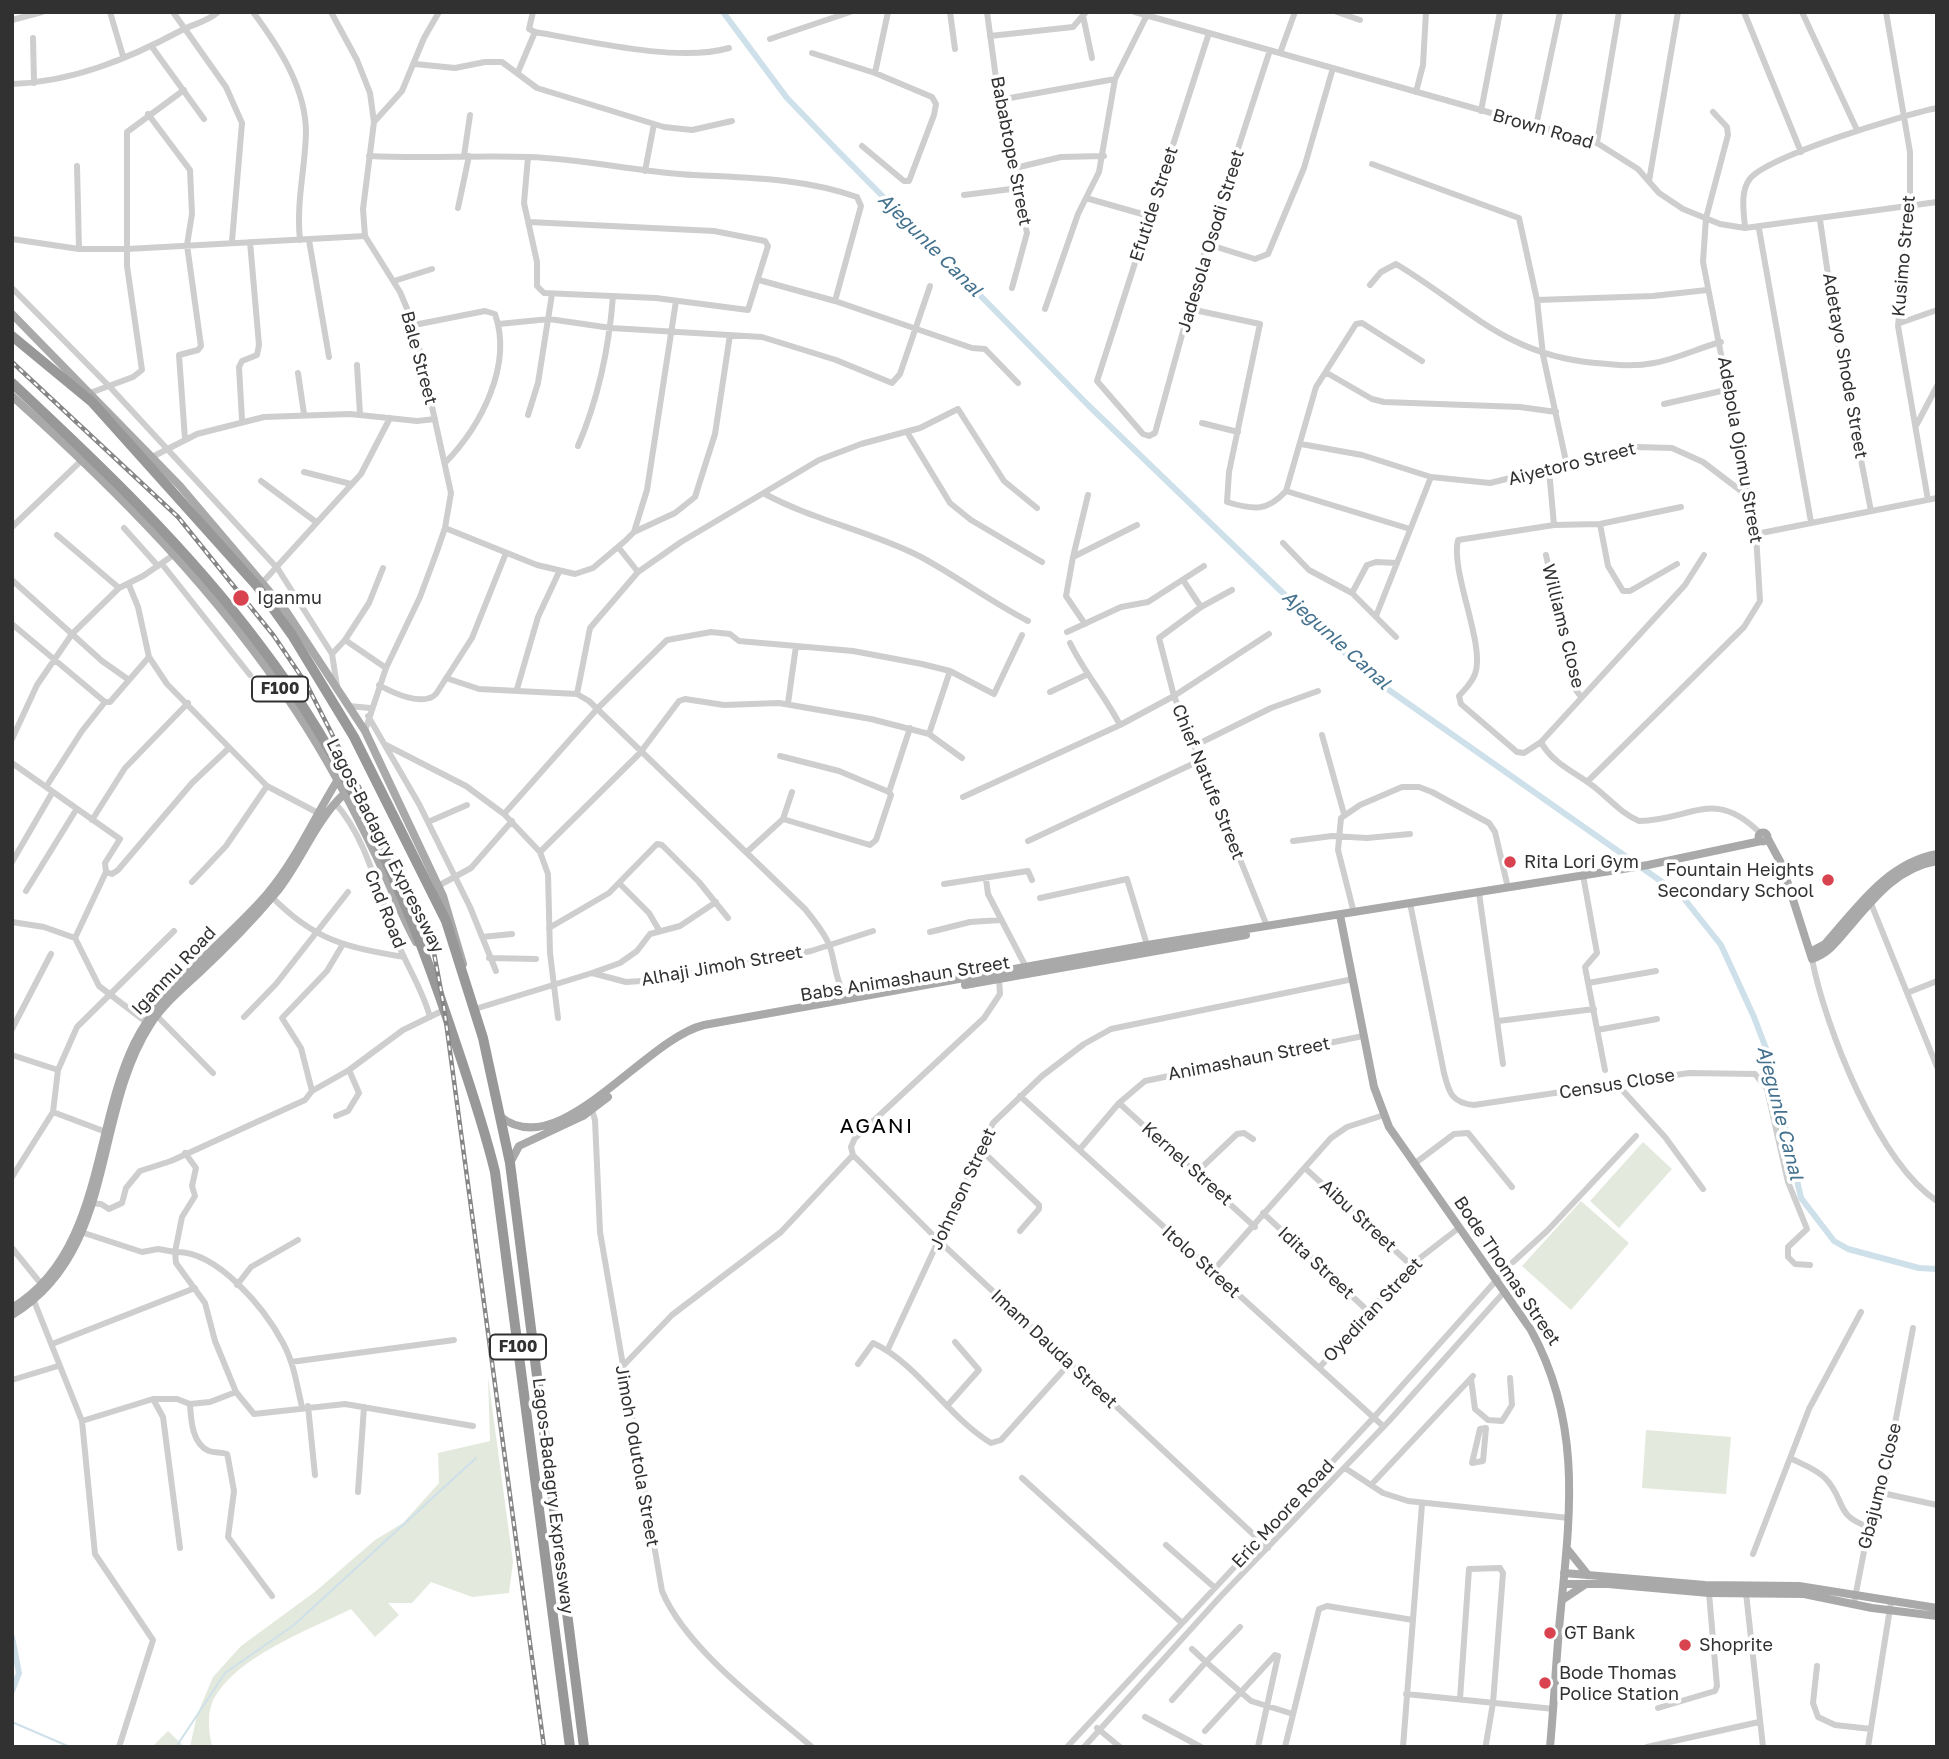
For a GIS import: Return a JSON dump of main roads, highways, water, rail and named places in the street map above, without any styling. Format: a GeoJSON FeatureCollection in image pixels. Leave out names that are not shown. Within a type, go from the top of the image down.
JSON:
{"type":"FeatureCollection","features":[{"type":"Feature","properties":{"kind":"highway","name":"Lagos-Badagry Expressway"},"geometry":{"type":"LineString","coordinates":[[12,336],[92,402],[257,586],[292,635],[355,737],[437,900],[475,1009],[510,1163],[584,1747]]}},
{"type":"Feature","properties":{"kind":"highway","name":"Lagos-Badagry Expressway"},"geometry":{"type":"LineString","coordinates":[[12,383],[105,470],[175,543],[258,643],[309,716],[351,785],[386,859],[426,955],[481,1119],[495,1172],[570,1747]]}},
{"type":"Feature","properties":{"kind":"main road","name":"Lagos-Badagry Expressway"},"geometry":{"type":"LineString","coordinates":[[12,314],[152,457],[286,611],[365,731],[438,886],[461,950],[465,977]]}},
{"type":"Feature","properties":{"kind":"main road","name":"Lagos-Badagry Expressway"},"geometry":{"type":"LineString","coordinates":[[12,396],[83,459],[175,554],[224,610],[296,711],[337,781],[379,861],[401,916],[426,955]]}},
{"type":"Feature","properties":{"kind":"main road","name":"Iganmu Road"},"geometry":{"type":"LineString","coordinates":[[12,1308],[42,1285],[64,1255],[88,1203],[128,1074],[148,1023],[272,897],[321,815],[337,781]]}},
{"type":"Feature","properties":{"kind":"main road","name":"Iganmu Road"},"geometry":{"type":"LineString","coordinates":[[12,1315],[34,1301],[62,1269],[81,1232],[122,1072],[148,1023],[268,894],[321,815],[344,794]]}},
{"type":"Feature","properties":{"kind":"main road","name":"Babs Animashaun Street"},"geometry":{"type":"LineString","coordinates":[[510,1163],[519,1146],[591,1107],[681,1032],[834,1001],[1028,971],[1410,903],[1613,871],[1763,838],[1782,865],[1811,959],[1870,900]]}},
{"type":"Feature","properties":{"kind":"main road"},"geometry":{"type":"LineString","coordinates":[[1870,900],[1896,869],[1913,860],[1937,854]]}},
{"type":"Feature","properties":{"kind":"main road"},"geometry":{"type":"LineString","coordinates":[[1870,900],[1906,870],[1937,861]]}},
{"type":"Feature","properties":{"kind":"main road","name":"Babs Animashaun Street"},"geometry":{"type":"LineString","coordinates":[[754,1018],[999,979],[1147,945],[1345,915]]}},
{"type":"Feature","properties":{"kind":"main road","name":"Bode Thomas Street"},"geometry":{"type":"LineString","coordinates":[[1345,915],[1363,1036],[1384,1115],[1414,1164],[1531,1330],[1554,1380],[1568,1436],[1571,1479],[1569,1518],[1549,1747]]}},
{"type":"Feature","properties":{"kind":"main road","name":"Babs Animashaun Street"},"geometry":{"type":"LineString","coordinates":[[501,1117],[518,1128],[532,1130],[591,1107]]}},
{"type":"Feature","properties":{"kind":"main road"},"geometry":{"type":"LineString","coordinates":[[1567,1549],[1588,1579]]}},
{"type":"Feature","properties":{"kind":"main road"},"geometry":{"type":"LineString","coordinates":[[1564,1573],[1588,1579],[1681,1587],[1798,1586],[1855,1600]]}},
{"type":"Feature","properties":{"kind":"main road"},"geometry":{"type":"LineString","coordinates":[[1564,1584],[1588,1579]]}},
{"type":"Feature","properties":{"kind":"main road"},"geometry":{"type":"LineString","coordinates":[[1562,1600],[1588,1579]]}},
{"type":"Feature","properties":{"kind":"main road"},"geometry":{"type":"LineString","coordinates":[[1681,1587],[1709,1593],[1804,1594],[1855,1600],[1937,1616]]}},
{"type":"Feature","properties":{"kind":"main road"},"geometry":{"type":"LineString","coordinates":[[1890,1606],[1937,1608]]}},
{"type":"Feature","properties":{"kind":"waterway","name":"Ajegunle Canal"},"geometry":{"type":"LineString","coordinates":[[723,12],[787,98],[838,151],[1088,405],[1369,676],[1682,896],[1721,945],[1754,1017],[1770,1059],[1801,1198],[1834,1241],[1848,1249],[1919,1268],[1937,1269]]}},
{"type":"Feature","properties":{"kind":"waterway"},"geometry":{"type":"LineString","coordinates":[[176,1747],[225,1673],[294,1625],[476,1458]]}},
{"type":"Feature","properties":{"kind":"waterway","name":"Ajegunle Canal"},"geometry":{"type":"LineString","coordinates":[[12,1637],[19,1673],[12,1691]]}},
{"type":"Feature","properties":{"kind":"waterway"},"geometry":{"type":"LineString","coordinates":[[12,1722],[70,1747]]}},
{"type":"Feature","properties":{"kind":"railway"},"geometry":{"type":"LineString","coordinates":[[12,362],[178,517],[274,636],[307,685],[418,903],[434,953],[444,1007],[544,1747]]}},
{"type":"Feature","properties":{"kind":"place","name":"Iganmu"},"geometry":{"type":"Point","coordinates":[241,598]}},
{"type":"Feature","properties":{"kind":"place","name":"Rita Lori Gym"},"geometry":{"type":"Point","coordinates":[1510,862]}},
{"type":"Feature","properties":{"kind":"place","name":"Fountain Heights Secondary School"},"geometry":{"type":"Point","coordinates":[1828,880]}},
{"type":"Feature","properties":{"kind":"place","name":"GT Bank"},"geometry":{"type":"Point","coordinates":[1550,1633]}},
{"type":"Feature","properties":{"kind":"place","name":"Shoprite"},"geometry":{"type":"Point","coordinates":[1685,1645]}},
{"type":"Feature","properties":{"kind":"place","name":"Bode Thomas Police Station"},"geometry":{"type":"Point","coordinates":[1545,1683]}},
{"type":"Feature","properties":{"kind":"district","name":"AGANI"},"geometry":{"type":"Point","coordinates":[877,1126]}}]}
